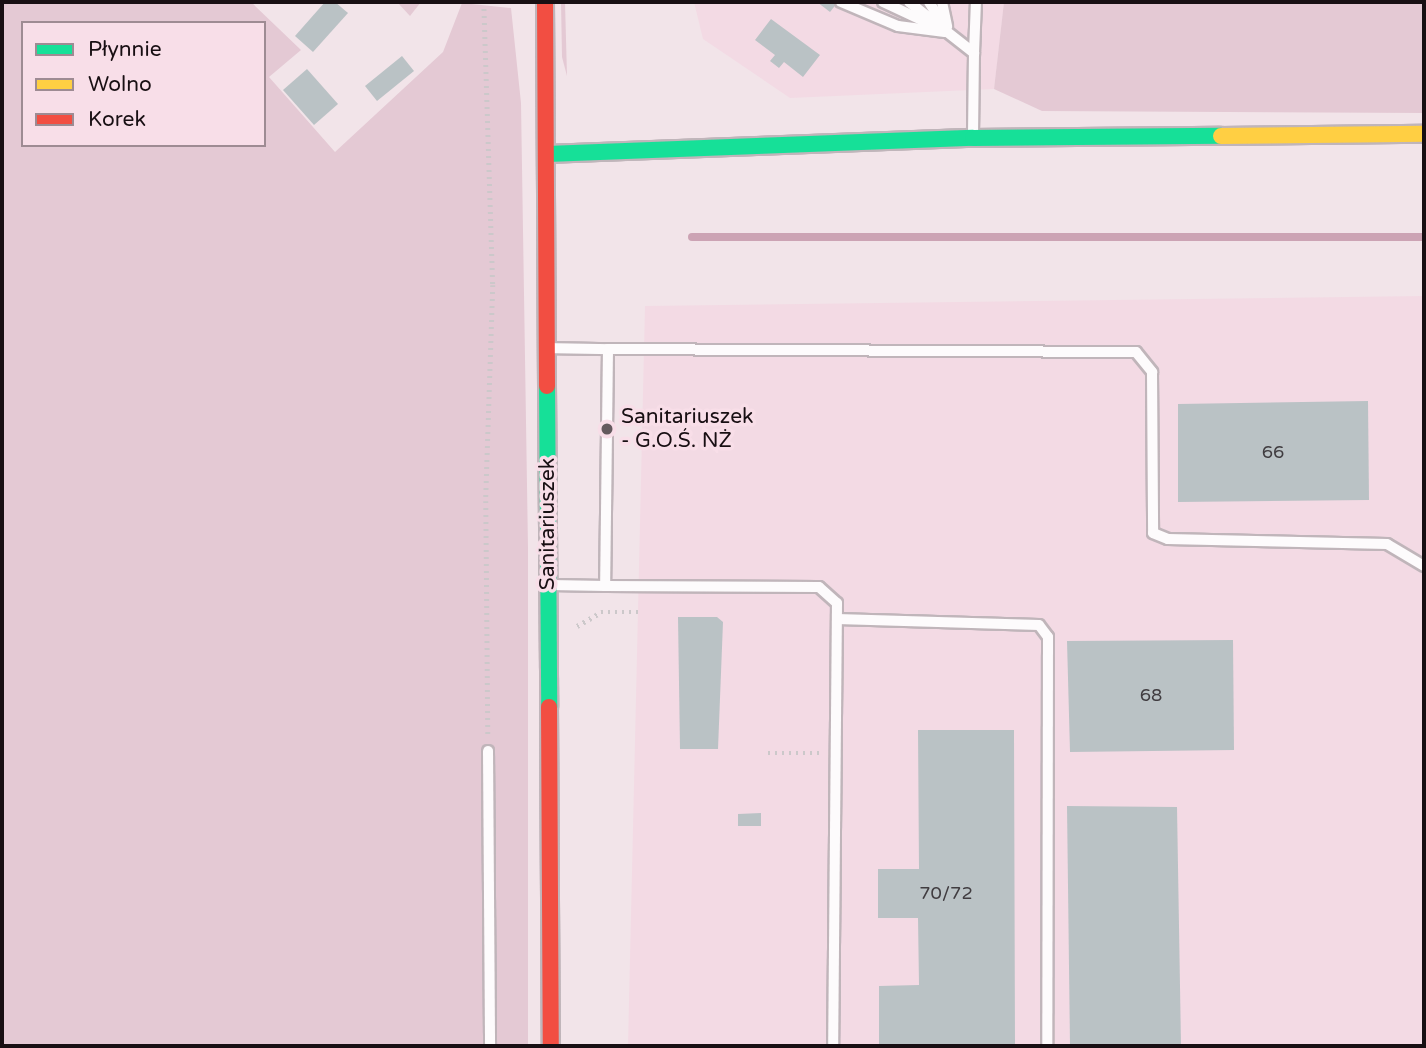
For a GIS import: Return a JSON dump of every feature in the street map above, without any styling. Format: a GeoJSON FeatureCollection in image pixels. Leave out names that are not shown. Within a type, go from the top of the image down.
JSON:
{"type":"FeatureCollection","features":[{"type":"Feature","properties":{"kind":"street","name":"Sanitariuszek"},"geometry":{"type":"LineString","coordinates":[[545,2],[551,1046]]}},
{"type":"Feature","properties":{"kind":"street"},"geometry":{"type":"LineString","coordinates":[[547,154],[973,138],[1424,134]]}},
{"type":"Feature","properties":{"kind":"lane"},"geometry":{"type":"LineString","coordinates":[[841,2],[898,26],[948,32]]}},
{"type":"Feature","properties":{"kind":"lane"},"geometry":{"type":"LineString","coordinates":[[883,2],[948,32]]}},
{"type":"Feature","properties":{"kind":"lane"},"geometry":{"type":"LineString","coordinates":[[909,2],[974,53]]}},
{"type":"Feature","properties":{"kind":"lane"},"geometry":{"type":"LineString","coordinates":[[929,2],[948,32]]}},
{"type":"Feature","properties":{"kind":"lane"},"geometry":{"type":"LineString","coordinates":[[942,2],[948,32]]}},
{"type":"Feature","properties":{"kind":"lane"},"geometry":{"type":"LineString","coordinates":[[973,138],[976,2]]}},
{"type":"Feature","properties":{"kind":"lane"},"geometry":{"type":"LineString","coordinates":[[547,348],[1136,352],[1152,372],[1153,533],[1168,540],[1387,544],[1424,566]]}},
{"type":"Feature","properties":{"kind":"lane"},"geometry":{"type":"LineString","coordinates":[[605,586],[608,349]]}},
{"type":"Feature","properties":{"kind":"lane"},"geometry":{"type":"LineString","coordinates":[[549,585],[819,587],[837,603],[833,1046]]}},
{"type":"Feature","properties":{"kind":"lane"},"geometry":{"type":"LineString","coordinates":[[837,620],[1040,625],[1048,637],[1047,1046]]}},
{"type":"Feature","properties":{"kind":"lane"},"geometry":{"type":"LineString","coordinates":[[488,751],[491,1046]]}},
{"type":"Feature","properties":{"kind":"path"},"geometry":{"type":"LineString","coordinates":[[484,2],[493,285],[486,501],[488,751]]}},
{"type":"Feature","properties":{"kind":"path"},"geometry":{"type":"LineString","coordinates":[[578,626],[601,612],[639,612]]}},
{"type":"Feature","properties":{"kind":"path"},"geometry":{"type":"LineString","coordinates":[[768,753],[836,753]]}},
{"type":"Feature","properties":{"kind":"shaded area"},"geometry":{"type":"Polygon","coordinates":[[[2,2],[251,2],[301,50],[269,77],[335,152],[443,52],[462,3],[511,8],[521,103],[528,548],[528,1046],[2,1046],[2,2]]]}},
{"type":"Feature","properties":{"kind":"shaded area"},"geometry":{"type":"Polygon","coordinates":[[[397,2],[421,2],[410,16],[397,2]]]}},
{"type":"Feature","properties":{"kind":"shaded area"},"geometry":{"type":"Polygon","coordinates":[[[561,2],[565,2],[567,76],[562,57],[561,2]]]}},
{"type":"Feature","properties":{"kind":"shaded area"},"geometry":{"type":"Polygon","coordinates":[[[694,2],[1004,2],[994,89],[790,98],[703,39],[694,2]]]}},
{"type":"Feature","properties":{"kind":"shaded area"},"geometry":{"type":"Polygon","coordinates":[[[1004,2],[1424,2],[1424,113],[1042,111],[994,89],[1004,2]]]}},
{"type":"Feature","properties":{"kind":"shaded area"},"geometry":{"type":"Polygon","coordinates":[[[1424,296],[1424,1046],[628,1046],[645,306],[1424,296]]]}},
{"type":"Feature","properties":{"kind":"building"},"geometry":{"type":"Polygon","coordinates":[[[325,2],[335,2],[348,13],[313,52],[295,36],[325,2]]]}},
{"type":"Feature","properties":{"kind":"building"},"geometry":{"type":"Polygon","coordinates":[[[817,2],[838,2],[830,12],[817,2]]]}},
{"type":"Feature","properties":{"kind":"building"},"geometry":{"type":"Polygon","coordinates":[[[771,19],[820,55],[803,77],[784,62],[779,68],[770,61],[775,55],[755,40],[771,19]]]}},
{"type":"Feature","properties":{"kind":"building"},"geometry":{"type":"Polygon","coordinates":[[[402,56],[414,71],[377,101],[365,86],[402,56]]]}},
{"type":"Feature","properties":{"kind":"building"},"geometry":{"type":"Polygon","coordinates":[[[307,69],[338,104],[314,125],[283,90],[307,69]]]}},
{"type":"Feature","properties":{"kind":"building"},"geometry":{"type":"Polygon","coordinates":[[[1368,401],[1369,500],[1178,502],[1178,404],[1368,401]]]}},
{"type":"Feature","properties":{"kind":"building"},"geometry":{"type":"Polygon","coordinates":[[[678,617],[717,617],[723,622],[718,749],[680,749],[678,617]]]}},
{"type":"Feature","properties":{"kind":"building"},"geometry":{"type":"Polygon","coordinates":[[[1233,640],[1234,750],[1070,752],[1067,641],[1233,640]]]}},
{"type":"Feature","properties":{"kind":"building"},"geometry":{"type":"Polygon","coordinates":[[[918,730],[1014,730],[1015,1046],[879,1046],[879,986],[919,985],[918,918],[878,918],[878,869],[919,869],[918,730]]]}},
{"type":"Feature","properties":{"kind":"building"},"geometry":{"type":"Polygon","coordinates":[[[1067,806],[1177,807],[1181,1046],[1070,1046],[1067,806]]]}},
{"type":"Feature","properties":{"kind":"building"},"geometry":{"type":"Polygon","coordinates":[[[761,813],[761,826],[738,826],[738,814],[761,813]]]}},
{"type":"Feature","properties":{"kind":"waterway"},"geometry":{"type":"LineString","coordinates":[[692,237],[1424,237]]}},
{"type":"Feature","properties":{"kind":"traffic: fast"},"geometry":{"type":"LineString","coordinates":[[547,154],[973,138],[1221,136]]}},
{"type":"Feature","properties":{"kind":"traffic: fast"},"geometry":{"type":"LineString","coordinates":[[547,386],[549,707]]}},
{"type":"Feature","properties":{"kind":"traffic: slow"},"geometry":{"type":"LineString","coordinates":[[1221,136],[1424,134]]}},
{"type":"Feature","properties":{"kind":"traffic: jam"},"geometry":{"type":"LineString","coordinates":[[545,2],[547,386]]}},
{"type":"Feature","properties":{"kind":"traffic: jam"},"geometry":{"type":"LineString","coordinates":[[549,707],[551,1046]]}},
{"type":"Feature","properties":{"kind":"place","name":"Sanitariuszek - G.O.Ś. NŻ"},"geometry":{"type":"Point","coordinates":[607,429]}}]}
